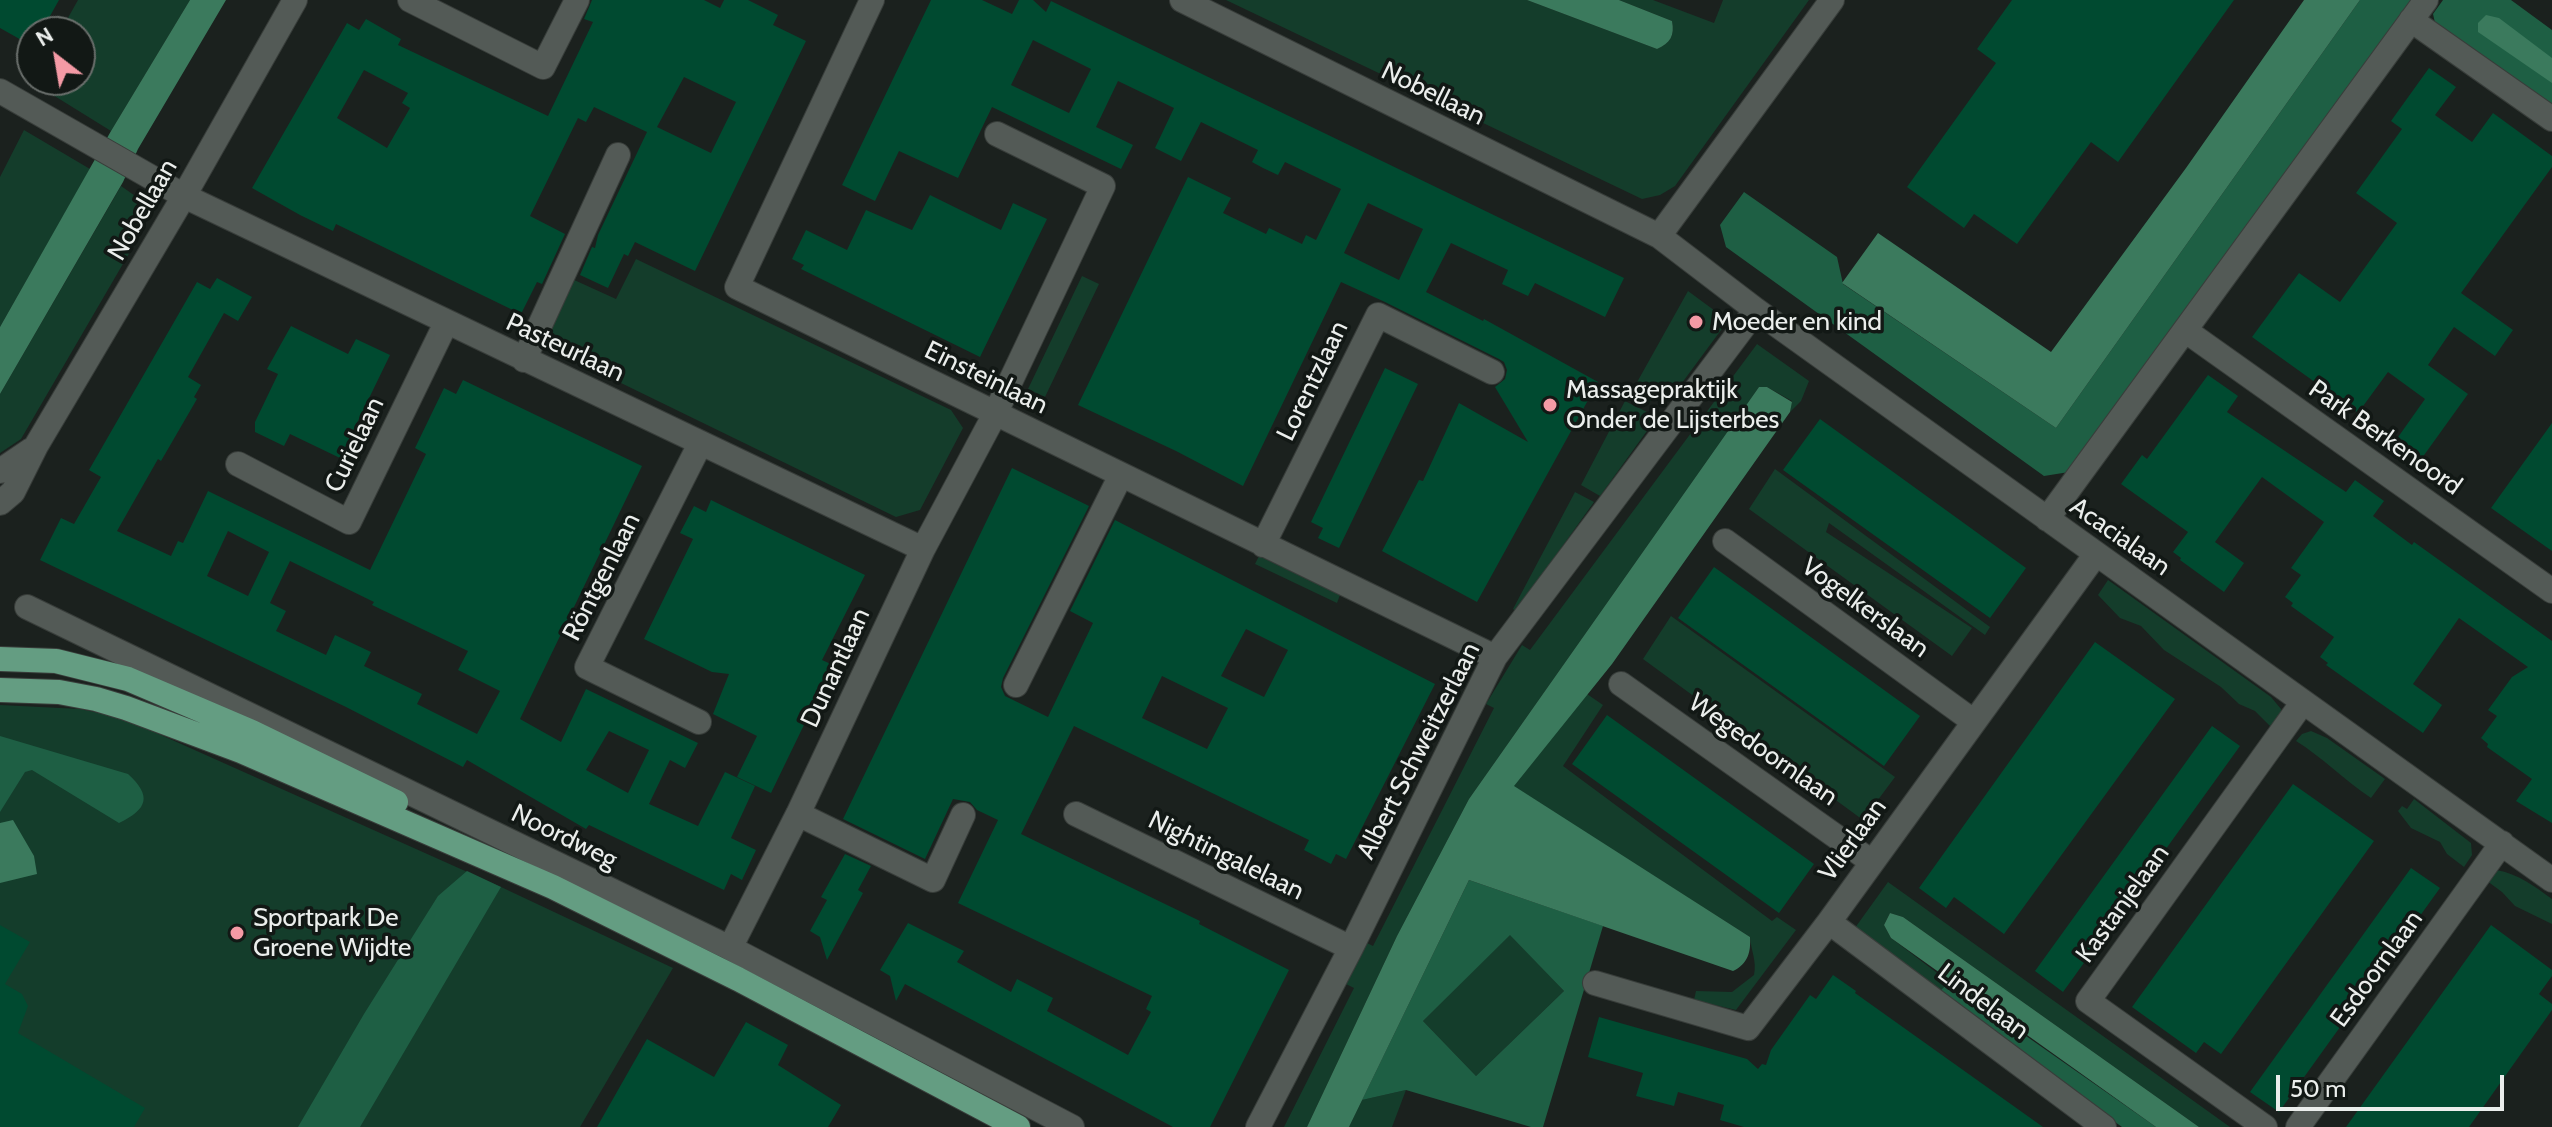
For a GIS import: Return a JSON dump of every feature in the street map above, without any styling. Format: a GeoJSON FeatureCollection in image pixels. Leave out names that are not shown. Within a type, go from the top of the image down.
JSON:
{"type":"FeatureCollection","features":[{"type":"Feature","properties":{"kind":"main road","name":"Noordweg"},"geometry":{"type":"LineString","coordinates":[[0,659],[56,661],[128,679],[252,732],[442,824],[553,887]]}},
{"type":"Feature","properties":{"kind":"main road","name":"Noordweg"},"geometry":{"type":"LineString","coordinates":[[0,690],[59,692],[126,708],[241,751],[553,887],[738,979],[1018,1127]]}},
{"type":"Feature","properties":{"kind":"street","name":"Nobellaan"},"geometry":{"type":"LineString","coordinates":[[0,503],[13,492],[36,446],[184,196],[295,0]]}},
{"type":"Feature","properties":{"kind":"street"},"geometry":{"type":"LineString","coordinates":[[410,0],[543,67],[577,0]]}},
{"type":"Feature","properties":{"kind":"street","name":"Einsteinlaan"},"geometry":{"type":"LineString","coordinates":[[872,0],[737,287],[1495,657]]}},
{"type":"Feature","properties":{"kind":"street","name":"Nobellaan"},"geometry":{"type":"LineString","coordinates":[[1182,0],[1659,236]]}},
{"type":"Feature","properties":{"kind":"street"},"geometry":{"type":"LineString","coordinates":[[1659,236],[1832,0]]}},
{"type":"Feature","properties":{"kind":"street"},"geometry":{"type":"LineString","coordinates":[[2047,519],[2426,0]]}},
{"type":"Feature","properties":{"kind":"street"},"geometry":{"type":"LineString","coordinates":[[2411,20],[2552,119]]}},
{"type":"Feature","properties":{"kind":"street","name":"Pasteurlaan"},"geometry":{"type":"LineString","coordinates":[[0,91],[153,181],[923,549]]}},
{"type":"Feature","properties":{"kind":"street","name":"Dunantlaan"},"geometry":{"type":"LineString","coordinates":[[730,948],[798,814],[923,549],[995,414],[1103,186],[997,134]]}},
{"type":"Feature","properties":{"kind":"street"},"geometry":{"type":"LineString","coordinates":[[524,360],[618,155]]}},
{"type":"Feature","properties":{"kind":"street","name":"Acacialaan"},"geometry":{"type":"LineString","coordinates":[[1659,236],[1756,310],[2552,880]]}},
{"type":"Feature","properties":{"kind":"street","name":"Albert Schweitzerlaan"},"geometry":{"type":"LineString","coordinates":[[1258,1127],[1351,948],[1495,657],[1756,310]]}},
{"type":"Feature","properties":{"kind":"street","name":"Lorentzlaan"},"geometry":{"type":"LineString","coordinates":[[1263,545],[1378,315],[1492,372]]}},
{"type":"Feature","properties":{"kind":"street","name":"Curielaan"},"geometry":{"type":"LineString","coordinates":[[238,464],[349,522],[446,323]]}},
{"type":"Feature","properties":{"kind":"street","name":"Park Berkenoord"},"geometry":{"type":"LineString","coordinates":[[2186,331],[2552,591]]}},
{"type":"Feature","properties":{"kind":"street","name":"Röntgenlaan"},"geometry":{"type":"LineString","coordinates":[[699,722],[587,667],[641,566],[700,444]]}},
{"type":"Feature","properties":{"kind":"street","name":"Nobellaan"},"geometry":{"type":"LineString","coordinates":[[0,471],[36,446]]}},
{"type":"Feature","properties":{"kind":"street"},"geometry":{"type":"LineString","coordinates":[[1016,685],[1121,475]]}},
{"type":"Feature","properties":{"kind":"street","name":"Vogelkerslaan"},"geometry":{"type":"LineString","coordinates":[[1725,541],[1973,721]]}},
{"type":"Feature","properties":{"kind":"street","name":"Vlierlaan"},"geometry":{"type":"LineString","coordinates":[[1595,983],[1748,1028],[1829,922],[2096,554]]}},
{"type":"Feature","properties":{"kind":"street","name":"Noordweg"},"geometry":{"type":"LineString","coordinates":[[27,607],[730,948],[1072,1127]]}},
{"type":"Feature","properties":{"kind":"street","name":"Wegedoornlaan"},"geometry":{"type":"LineString","coordinates":[[1621,684],[1872,862]]}},
{"type":"Feature","properties":{"kind":"street","name":"Kastanjelaan"},"geometry":{"type":"LineString","coordinates":[[2265,1127],[2088,1001],[2303,702]]}},
{"type":"Feature","properties":{"kind":"street"},"geometry":{"type":"LineString","coordinates":[[798,814],[933,880],[963,815]]}},
{"type":"Feature","properties":{"kind":"street","name":"Nightingalelaan"},"geometry":{"type":"LineString","coordinates":[[1076,814],[1351,948]]}},
{"type":"Feature","properties":{"kind":"street","name":"Esdoornlaan"},"geometry":{"type":"LineString","coordinates":[[2298,1127],[2502,843]]}},
{"type":"Feature","properties":{"kind":"street","name":"Lindelaan"},"geometry":{"type":"LineString","coordinates":[[1829,922],[2104,1127]]}},
{"type":"Feature","properties":{"kind":"shaded area"},"geometry":{"type":"Polygon","coordinates":[[[78,0],[190,0],[111,131],[55,96],[96,96],[96,16],[69,16],[78,0]]]}},
{"type":"Feature","properties":{"kind":"shaded area"},"geometry":{"type":"Polygon","coordinates":[[[190,0],[226,0],[0,394],[0,327],[111,131],[190,0]]]}},
{"type":"Feature","properties":{"kind":"shaded area"},"geometry":{"type":"Polygon","coordinates":[[[1226,0],[1527,0],[1657,49],[1670,38],[1672,21],[1619,0],[1653,0],[1714,23],[1723,0],[1809,0],[1675,186],[1660,195],[1642,199],[1226,0]]]}},
{"type":"Feature","properties":{"kind":"shaded area"},"geometry":{"type":"Polygon","coordinates":[[[1527,0],[1619,0],[1672,21],[1673,31],[1668,41],[1657,49],[1527,0]]]}},
{"type":"Feature","properties":{"kind":"shaded area"},"geometry":{"type":"Polygon","coordinates":[[[2304,0],[2360,0],[2056,428],[1842,283],[1878,233],[2051,352],[2304,0]]]}},
{"type":"Feature","properties":{"kind":"shaded area"},"geometry":{"type":"Polygon","coordinates":[[[2360,0],[2412,0],[2069,472],[2044,476],[1726,247],[1720,225],[1744,192],[1837,257],[1843,284],[2056,428],[2360,0]]]}},
{"type":"Feature","properties":{"kind":"shaded area"},"geometry":{"type":"Polygon","coordinates":[[[2443,0],[2511,0],[2552,30],[2552,110],[2436,27],[2433,14],[2443,0]]]}},
{"type":"Feature","properties":{"kind":"shaded area"},"geometry":{"type":"Polygon","coordinates":[[[2486,15],[2499,18],[2552,58],[2552,83],[2478,32],[2478,23],[2486,15]]]}},
{"type":"Feature","properties":{"kind":"shaded area"},"geometry":{"type":"Polygon","coordinates":[[[24,130],[90,169],[0,327],[0,177],[24,130]]]}},
{"type":"Feature","properties":{"kind":"shaded area"},"geometry":{"type":"Polygon","coordinates":[[[121,186],[141,200],[145,226],[21,439],[0,453],[0,394],[121,186]]]}},
{"type":"Feature","properties":{"kind":"shaded area"},"geometry":{"type":"Polygon","coordinates":[[[636,259],[951,410],[963,428],[920,510],[896,517],[543,345],[572,279],[616,299],[636,259]]]}},
{"type":"Feature","properties":{"kind":"shaded area"},"geometry":{"type":"Polygon","coordinates":[[[1082,276],[1099,284],[1045,397],[1028,389],[1082,276]]]}},
{"type":"Feature","properties":{"kind":"shaded area"},"geometry":{"type":"Polygon","coordinates":[[[1688,291],[1726,319],[1724,326],[1676,391],[1663,382],[1649,403],[1631,393],[1688,291]]]}},
{"type":"Feature","properties":{"kind":"shaded area"},"geometry":{"type":"Polygon","coordinates":[[[1757,344],[1809,381],[1801,401],[1790,412],[1792,401],[1767,387],[1759,387],[1469,799],[1397,936],[1307,1127],[1284,1127],[1354,988],[1344,983],[1365,942],[1373,946],[1494,708],[1486,704],[1522,645],[1530,650],[1757,344]]]}},
{"type":"Feature","properties":{"kind":"shaded area"},"geometry":{"type":"Polygon","coordinates":[[[1759,387],[1767,387],[1792,402],[1790,412],[1612,664],[1514,786],[1750,937],[1745,961],[1733,971],[1469,880],[1349,1127],[1307,1127],[1397,936],[1469,799],[1759,387]]]}},
{"type":"Feature","properties":{"kind":"shaded area"},"geometry":{"type":"Polygon","coordinates":[[[1625,401],[1657,417],[1600,496],[1581,485],[1625,401]]]}},
{"type":"Feature","properties":{"kind":"shaded area"},"geometry":{"type":"Polygon","coordinates":[[[1775,469],[1990,627],[1985,635],[1829,523],[1826,532],[1972,628],[1952,656],[1749,509],[1775,469]]]}},
{"type":"Feature","properties":{"kind":"shaded area"},"geometry":{"type":"Polygon","coordinates":[[[1575,492],[1594,502],[1516,611],[1513,609],[1575,492]]]}},
{"type":"Feature","properties":{"kind":"shaded area"},"geometry":{"type":"Polygon","coordinates":[[[1259,556],[1340,595],[1337,603],[1255,564],[1259,556]]]}},
{"type":"Feature","properties":{"kind":"shaded area"},"geometry":{"type":"Polygon","coordinates":[[[2108,580],[2271,697],[2281,709],[2282,721],[2275,731],[2255,711],[2239,704],[2221,687],[2164,650],[2141,626],[2120,618],[2098,595],[2108,580]]]}},
{"type":"Feature","properties":{"kind":"shaded area"},"geometry":{"type":"Polygon","coordinates":[[[1671,616],[1895,777],[1863,820],[1643,659],[1671,616]]]}},
{"type":"Feature","properties":{"kind":"shaded area"},"geometry":{"type":"Polygon","coordinates":[[[1587,694],[1603,705],[1563,766],[1772,921],[1777,917],[1796,930],[1736,1010],[1694,1000],[1696,991],[1732,992],[1754,975],[1750,937],[1513,786],[1587,694]]]}},
{"type":"Feature","properties":{"kind":"shaded area","name":"Sportpark De Groene Wijdte"},"geometry":{"type":"Polygon","coordinates":[[[0,705],[80,709],[123,718],[501,887],[673,968],[580,1127],[0,1127],[0,705]]]}},
{"type":"Feature","properties":{"kind":"shaded area"},"geometry":{"type":"Polygon","coordinates":[[[2311,731],[2327,738],[2385,779],[2371,798],[2296,741],[2302,734],[2311,731]]]}},
{"type":"Feature","properties":{"kind":"shaded area"},"geometry":{"type":"Polygon","coordinates":[[[0,736],[128,774],[141,789],[141,807],[119,823],[32,770],[25,772],[0,812],[0,736]]]}},
{"type":"Feature","properties":{"kind":"shaded area"},"geometry":{"type":"Polygon","coordinates":[[[2414,799],[2471,843],[2472,855],[2464,867],[2447,854],[2440,842],[2411,828],[2398,811],[2402,806],[2407,809],[2414,799]]]}},
{"type":"Feature","properties":{"kind":"shaded area"},"geometry":{"type":"Polygon","coordinates":[[[13,820],[34,856],[37,874],[0,883],[0,823],[13,820]]]}},
{"type":"Feature","properties":{"kind":"shaded area"},"geometry":{"type":"Polygon","coordinates":[[[2496,870],[2519,878],[2552,899],[2552,924],[2515,906],[2483,878],[2496,870]]]}},
{"type":"Feature","properties":{"kind":"shaded area"},"geometry":{"type":"Polygon","coordinates":[[[467,871],[501,887],[360,1127],[298,1127],[438,896],[467,871]]]}},
{"type":"Feature","properties":{"kind":"shaded area"},"geometry":{"type":"Polygon","coordinates":[[[1469,880],[1603,926],[1543,1127],[1531,1127],[1406,1090],[1362,1100],[1469,880]],[[1510,935],[1423,1021],[1476,1076],[1564,991],[1510,935]]]}},
{"type":"Feature","properties":{"kind":"shaded area"},"geometry":{"type":"Polygon","coordinates":[[[1888,882],[2230,1127],[2199,1127],[1903,917],[1890,913],[1884,925],[1891,938],[1949,982],[1938,993],[1852,932],[1888,882]]]}},
{"type":"Feature","properties":{"kind":"shaded area"},"geometry":{"type":"Polygon","coordinates":[[[1890,913],[1903,917],[2199,1127],[2156,1127],[1891,938],[1884,925],[1890,913]]]}},
{"type":"Feature","properties":{"kind":"shaded area"},"geometry":{"type":"Polygon","coordinates":[[[1510,934],[1564,991],[1476,1076],[1423,1021],[1510,934]]]}},
{"type":"Feature","properties":{"kind":"shaded area"},"geometry":{"type":"Polygon","coordinates":[[[1949,982],[2156,1127],[2122,1127],[1938,993],[1949,982]]]}},
{"type":"Feature","properties":{"kind":"shaded area"},"geometry":{"type":"Polygon","coordinates":[[[1406,1090],[1392,1127],[1349,1127],[1362,1100],[1406,1090]]]}},
{"type":"Feature","properties":{"kind":"building"},"geometry":{"type":"Polygon","coordinates":[[[0,0],[59,0],[50,16],[16,16],[16,37],[0,28],[0,0]]]}},
{"type":"Feature","properties":{"kind":"building"},"geometry":{"type":"Polygon","coordinates":[[[592,0],[704,0],[720,8],[724,0],[748,0],[778,15],[773,25],[806,41],[695,271],[635,242],[628,256],[624,254],[608,288],[580,275],[647,132],[594,107],[586,122],[578,118],[530,216],[565,234],[542,284],[537,282],[521,314],[336,224],[333,231],[252,188],[347,23],[359,30],[366,19],[401,39],[398,45],[548,116],[593,22],[584,19],[592,0]],[[364,70],[337,118],[387,148],[410,108],[402,103],[408,93],[364,70]],[[684,77],[657,127],[711,153],[736,102],[684,77]]]}},
{"type":"Feature","properties":{"kind":"building"},"geometry":{"type":"Polygon","coordinates":[[[931,0],[982,0],[1012,14],[1019,0],[1033,0],[1046,12],[1051,1],[1624,278],[1605,317],[1535,283],[1528,296],[1502,284],[1508,270],[1451,243],[1426,292],[1484,319],[1598,382],[1477,602],[1382,551],[1419,480],[1423,481],[1459,403],[1528,442],[1495,387],[1505,379],[1507,370],[1499,359],[1385,302],[1341,282],[1243,486],[1078,405],[1188,177],[1231,198],[1223,213],[1266,234],[1269,228],[1302,244],[1306,235],[1316,240],[1341,189],[1285,162],[1278,175],[1263,168],[1252,162],[1258,150],[1201,122],[1181,161],[1155,148],[1174,108],[1118,81],[1096,127],[1133,145],[1121,169],[992,107],[958,178],[899,151],[875,201],[842,185],[931,0]],[[1033,40],[1011,85],[1069,113],[1091,69],[1033,40]],[[1368,203],[1344,253],[1399,280],[1423,229],[1368,203]]]}},
{"type":"Feature","properties":{"kind":"building"},"geometry":{"type":"Polygon","coordinates":[[[2012,0],[2234,0],[2118,162],[2091,142],[2017,244],[1974,214],[1964,228],[1907,187],[1996,63],[1977,49],[2012,0]]]}},
{"type":"Feature","properties":{"kind":"building"},"geometry":{"type":"Polygon","coordinates":[[[2429,68],[2456,87],[2435,115],[2472,142],[2493,113],[2552,156],[2552,167],[2461,293],[2513,330],[2495,356],[2454,327],[2428,365],[2468,394],[2422,458],[2396,440],[2425,399],[2388,372],[2358,413],[2252,337],[2299,273],[2340,302],[2397,223],[2356,193],[2402,129],[2391,121],[2429,68]]]}},
{"type":"Feature","properties":{"kind":"building"},"geometry":{"type":"Polygon","coordinates":[[[930,195],[1001,230],[1013,203],[1047,219],[980,357],[801,269],[804,265],[792,259],[806,230],[847,250],[866,210],[912,230],[930,195]]]}},
{"type":"Feature","properties":{"kind":"building"},"geometry":{"type":"Polygon","coordinates":[[[217,278],[252,297],[238,321],[224,313],[188,377],[201,385],[194,397],[197,399],[117,531],[171,556],[178,541],[183,543],[208,491],[370,570],[426,454],[415,448],[444,388],[456,394],[463,380],[642,466],[520,719],[561,742],[586,689],[698,743],[685,768],[670,760],[649,804],[698,826],[725,772],[755,786],[731,838],[756,850],[742,880],[731,874],[724,890],[589,825],[586,829],[467,760],[463,767],[346,707],[40,560],[61,518],[74,524],[101,477],[89,470],[197,282],[210,289],[217,278]],[[228,531],[207,576],[248,596],[269,552],[228,531]],[[290,561],[270,603],[286,611],[276,631],[326,655],[335,635],[371,652],[364,666],[422,694],[417,704],[477,734],[500,691],[458,670],[468,651],[290,561]],[[609,731],[586,770],[628,793],[649,750],[609,731]]]}},
{"type":"Feature","properties":{"kind":"building"},"geometry":{"type":"Polygon","coordinates":[[[291,326],[348,354],[356,339],[390,355],[340,458],[290,434],[284,446],[255,432],[255,422],[278,374],[267,369],[291,326]]]}},
{"type":"Feature","properties":{"kind":"building"},"geometry":{"type":"Polygon","coordinates":[[[1385,368],[1418,384],[1339,548],[1318,538],[1323,528],[1311,522],[1385,368]]]}},
{"type":"Feature","properties":{"kind":"building"},"geometry":{"type":"Polygon","coordinates":[[[2208,375],[2238,396],[2227,412],[2346,492],[2355,480],[2384,501],[2373,516],[2552,641],[2552,823],[2516,801],[2532,779],[2487,747],[2488,744],[2481,738],[2497,716],[2488,710],[2512,677],[2528,667],[2459,618],[2413,684],[2442,705],[2423,733],[2326,665],[2328,663],[2320,657],[2334,637],[2291,606],[2293,603],[2285,597],[2301,575],[2291,568],[2324,522],[2262,477],[2215,542],[2244,563],[2224,592],[2173,552],[2188,532],[2121,484],[2142,455],[2147,459],[2208,375]]]}},
{"type":"Feature","properties":{"kind":"building"},"geometry":{"type":"Polygon","coordinates":[[[1820,419],[2026,568],[1990,618],[1783,470],[1820,419]]]}},
{"type":"Feature","properties":{"kind":"building"},"geometry":{"type":"Polygon","coordinates":[[[2552,423],[2552,551],[2491,508],[2552,423]]]}},
{"type":"Feature","properties":{"kind":"building"},"geometry":{"type":"Polygon","coordinates":[[[1012,468],[1089,506],[1003,678],[1001,687],[1005,696],[1048,717],[1093,623],[1070,611],[1115,520],[1435,684],[1346,859],[1336,854],[1331,864],[1304,850],[1309,840],[1074,726],[1021,834],[1200,921],[1199,924],[1289,970],[1210,1127],[1173,1127],[905,984],[896,1001],[890,976],[880,970],[908,923],[964,951],[957,962],[1011,992],[1017,979],[1053,998],[1047,1011],[1128,1055],[1151,1012],[1146,1009],[1152,996],[958,903],[998,820],[977,810],[970,802],[953,799],[925,859],[843,819],[1012,468]],[[1246,629],[1221,676],[1264,697],[1288,650],[1246,629]],[[1162,676],[1142,718],[1207,749],[1228,708],[1162,676]]]}},
{"type":"Feature","properties":{"kind":"building"},"geometry":{"type":"Polygon","coordinates":[[[711,500],[865,575],[822,660],[833,665],[771,793],[737,777],[757,736],[713,714],[729,674],[712,672],[644,639],[693,539],[680,533],[694,506],[706,512],[711,500]]]}},
{"type":"Feature","properties":{"kind":"building"},"geometry":{"type":"Polygon","coordinates":[[[1714,567],[1920,716],[1884,766],[1678,618],[1714,567]]]}},
{"type":"Feature","properties":{"kind":"building"},"geometry":{"type":"Polygon","coordinates":[[[2095,642],[2175,699],[2004,934],[1954,897],[1946,908],[1919,888],[2095,642]]]}},
{"type":"Feature","properties":{"kind":"building"},"geometry":{"type":"Polygon","coordinates":[[[1607,715],[1814,864],[1779,913],[1572,764],[1607,715]]]}},
{"type":"Feature","properties":{"kind":"building"},"geometry":{"type":"Polygon","coordinates":[[[2212,726],[2240,746],[2063,992],[2035,971],[2212,726]]]}},
{"type":"Feature","properties":{"kind":"building"},"geometry":{"type":"Polygon","coordinates":[[[2293,784],[2374,841],[2221,1054],[2204,1042],[2196,1053],[2132,1007],[2293,784]]]}},
{"type":"Feature","properties":{"kind":"building"},"geometry":{"type":"Polygon","coordinates":[[[845,854],[871,866],[858,890],[863,893],[827,960],[820,937],[810,931],[827,900],[821,897],[845,854]]]}},
{"type":"Feature","properties":{"kind":"building"},"geometry":{"type":"Polygon","coordinates":[[[2411,868],[2440,888],[2279,1112],[2250,1092],[2411,868]]]}},
{"type":"Feature","properties":{"kind":"building"},"geometry":{"type":"Polygon","coordinates":[[[0,925],[30,942],[5,984],[22,994],[28,1006],[18,1033],[145,1108],[134,1127],[0,1127],[0,925]]]}},
{"type":"Feature","properties":{"kind":"building"},"geometry":{"type":"Polygon","coordinates":[[[2491,925],[2552,970],[2552,976],[2539,994],[2552,1004],[2552,1010],[2469,1127],[2346,1127],[2491,925]]]}},
{"type":"Feature","properties":{"kind":"building"},"geometry":{"type":"Polygon","coordinates":[[[1833,975],[2043,1127],[1744,1127],[1720,1120],[1724,1105],[1678,1092],[1674,1106],[1636,1096],[1643,1073],[1588,1057],[1599,1017],[1747,1059],[1758,1069],[1762,1064],[1766,1065],[1771,1050],[1810,995],[1816,999],[1833,975]]]}},
{"type":"Feature","properties":{"kind":"building"},"geometry":{"type":"Polygon","coordinates":[[[746,1022],[788,1045],[778,1065],[841,1105],[828,1127],[597,1127],[647,1039],[714,1077],[746,1022]]]}},
{"type":"Feature","properties":{"kind":"place","name":"Moeder en kind"},"geometry":{"type":"Point","coordinates":[1696,322]}},
{"type":"Feature","properties":{"kind":"place","name":"Massagepraktijk Onder de Lijsterbes"},"geometry":{"type":"Point","coordinates":[1550,405]}},
{"type":"Feature","properties":{"kind":"place","name":"Sportpark De Groene Wijdte"},"geometry":{"type":"Point","coordinates":[237,933]}}]}
